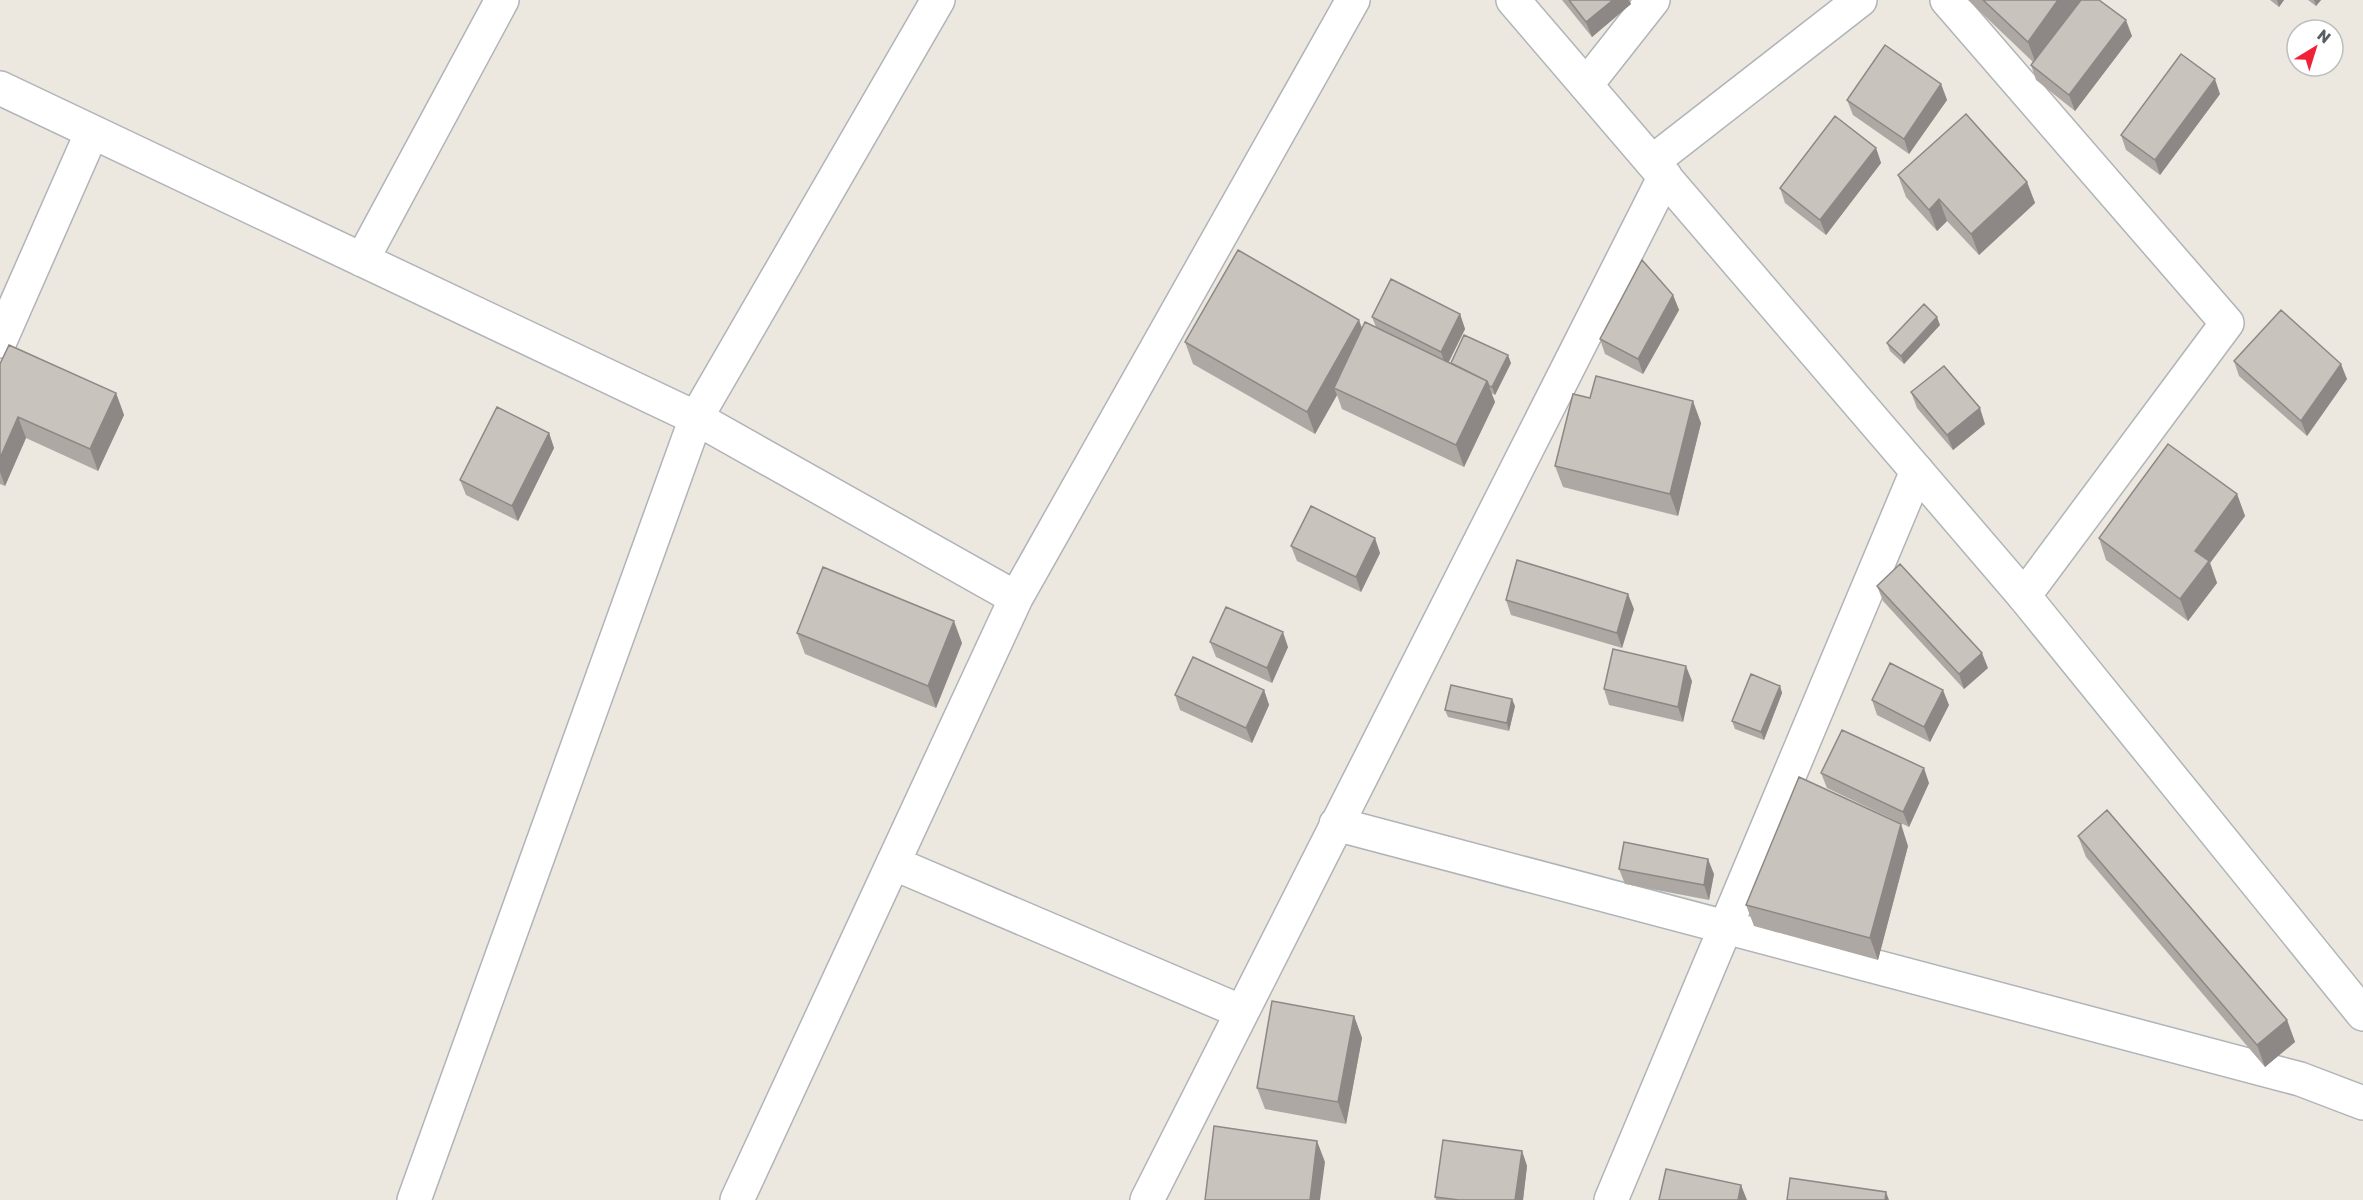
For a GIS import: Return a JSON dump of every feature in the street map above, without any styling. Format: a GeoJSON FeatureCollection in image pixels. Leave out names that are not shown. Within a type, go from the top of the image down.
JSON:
{"type":"FeatureCollection","features":[{"type":"Feature","properties":{"kind":"street"},"geometry":{"type":"LineString","coordinates":[[362,260],[502,0]]}},
{"type":"Feature","properties":{"kind":"street"},"geometry":{"type":"LineString","coordinates":[[414,1200],[696,418],[938,0]]}},
{"type":"Feature","properties":{"kind":"street"},"geometry":{"type":"LineString","coordinates":[[737,1200],[1016,598],[1353,0]]}},
{"type":"Feature","properties":{"kind":"street"},"geometry":{"type":"LineString","coordinates":[[1513,0],[2024,596],[2363,1014]]}},
{"type":"Feature","properties":{"kind":"street"},"geometry":{"type":"LineString","coordinates":[[1586,85],[1653,0]]}},
{"type":"Feature","properties":{"kind":"street"},"geometry":{"type":"LineString","coordinates":[[1147,1200],[1336,824],[1658,169],[1860,0]]}},
{"type":"Feature","properties":{"kind":"street"},"geometry":{"type":"LineString","coordinates":[[1947,0],[2227,322],[2024,596]]}},
{"type":"Feature","properties":{"kind":"street"},"geometry":{"type":"LineString","coordinates":[[0,88],[696,418],[1016,598]]}},
{"type":"Feature","properties":{"kind":"street"},"geometry":{"type":"LineString","coordinates":[[0,341],[92,132]]}},
{"type":"Feature","properties":{"kind":"street"},"geometry":{"type":"LineString","coordinates":[[1611,1200],[1917,471]]}},
{"type":"Feature","properties":{"kind":"street"},"geometry":{"type":"LineString","coordinates":[[1336,824],[2300,1079],[2363,1103]]}},
{"type":"Feature","properties":{"kind":"street"},"geometry":{"type":"LineString","coordinates":[[893,863],[1242,1012]]}},
{"type":"Feature","properties":{"kind":"building"},"geometry":{"type":"Polygon","coordinates":[[[1569,0],[1613,0],[1586,22],[1569,0]]]}},
{"type":"Feature","properties":{"kind":"building"},"geometry":{"type":"Polygon","coordinates":[[[1983,0],[2058,0],[2028,42],[1983,0]]]}},
{"type":"Feature","properties":{"kind":"building"},"geometry":{"type":"Polygon","coordinates":[[[2081,0],[2099,0],[2126,20],[2069,95],[2031,65],[2081,0]]]}},
{"type":"Feature","properties":{"kind":"building"},"geometry":{"type":"Polygon","coordinates":[[[1885,45],[1941,84],[1904,139],[1847,100],[1885,45]]]}},
{"type":"Feature","properties":{"kind":"building"},"geometry":{"type":"Polygon","coordinates":[[[2181,54],[2215,79],[2155,160],[2121,135],[2181,54]]]}},
{"type":"Feature","properties":{"kind":"building"},"geometry":{"type":"Polygon","coordinates":[[[1966,114],[2027,182],[1971,234],[1939,199],[1929,210],[1898,175],[1966,114]]]}},
{"type":"Feature","properties":{"kind":"building"},"geometry":{"type":"Polygon","coordinates":[[[1835,116],[1876,148],[1820,220],[1780,188],[1835,116]]]}},
{"type":"Feature","properties":{"kind":"building"},"geometry":{"type":"Polygon","coordinates":[[[1238,250],[1359,320],[1307,412],[1185,342],[1238,250]]]}},
{"type":"Feature","properties":{"kind":"building"},"geometry":{"type":"Polygon","coordinates":[[[1642,260],[1673,295],[1638,359],[1600,339],[1642,260]]]}},
{"type":"Feature","properties":{"kind":"building"},"geometry":{"type":"Polygon","coordinates":[[[1391,279],[1460,314],[1441,352],[1372,317],[1391,279]]]}},
{"type":"Feature","properties":{"kind":"building"},"geometry":{"type":"Polygon","coordinates":[[[1924,304],[1937,317],[1901,356],[1887,343],[1924,304]]]}},
{"type":"Feature","properties":{"kind":"building"},"geometry":{"type":"Polygon","coordinates":[[[2281,310],[2341,364],[2301,421],[2234,361],[2281,310]]]}},
{"type":"Feature","properties":{"kind":"building"},"geometry":{"type":"Polygon","coordinates":[[[1365,322],[1487,381],[1456,445],[1334,388],[1365,322]]]}},
{"type":"Feature","properties":{"kind":"building"},"geometry":{"type":"Polygon","coordinates":[[[1464,335],[1508,355],[1492,387],[1487,381],[1451,363],[1464,335]]]}},
{"type":"Feature","properties":{"kind":"building"},"geometry":{"type":"Polygon","coordinates":[[[9,345],[116,393],[90,449],[18,417],[0,458],[0,364],[9,345]]]}},
{"type":"Feature","properties":{"kind":"building"},"geometry":{"type":"Polygon","coordinates":[[[1944,366],[1980,408],[1947,435],[1911,392],[1944,366]]]}},
{"type":"Feature","properties":{"kind":"building"},"geometry":{"type":"Polygon","coordinates":[[[1596,376],[1693,401],[1670,494],[1555,466],[1573,394],[1590,398],[1596,376]]]}},
{"type":"Feature","properties":{"kind":"building"},"geometry":{"type":"Polygon","coordinates":[[[497,407],[549,433],[512,506],[460,480],[497,407]]]}},
{"type":"Feature","properties":{"kind":"building"},"geometry":{"type":"Polygon","coordinates":[[[2168,444],[2237,494],[2195,551],[2209,561],[2180,599],[2099,538],[2168,444]]]}},
{"type":"Feature","properties":{"kind":"building"},"geometry":{"type":"Polygon","coordinates":[[[1311,506],[1375,538],[1356,577],[1291,546],[1311,506]]]}},
{"type":"Feature","properties":{"kind":"building"},"geometry":{"type":"Polygon","coordinates":[[[1517,560],[1628,594],[1617,633],[1506,600],[1517,560]]]}},
{"type":"Feature","properties":{"kind":"building"},"geometry":{"type":"Polygon","coordinates":[[[1900,564],[1982,653],[1959,674],[1877,586],[1900,564]]]}},
{"type":"Feature","properties":{"kind":"building"},"geometry":{"type":"Polygon","coordinates":[[[823,567],[954,621],[928,686],[797,633],[823,567]]]}},
{"type":"Feature","properties":{"kind":"building"},"geometry":{"type":"Polygon","coordinates":[[[1226,607],[1283,632],[1267,668],[1210,642],[1226,607]]]}},
{"type":"Feature","properties":{"kind":"building"},"geometry":{"type":"Polygon","coordinates":[[[1613,649],[1686,666],[1678,707],[1604,689],[1613,649]]]}},
{"type":"Feature","properties":{"kind":"building"},"geometry":{"type":"Polygon","coordinates":[[[1193,657],[1264,690],[1246,728],[1175,695],[1193,657]]]}},
{"type":"Feature","properties":{"kind":"building"},"geometry":{"type":"Polygon","coordinates":[[[1890,663],[1943,690],[1924,727],[1872,700],[1890,663]]]}},
{"type":"Feature","properties":{"kind":"building"},"geometry":{"type":"Polygon","coordinates":[[[1751,674],[1780,686],[1761,732],[1732,721],[1751,674]]]}},
{"type":"Feature","properties":{"kind":"building"},"geometry":{"type":"Polygon","coordinates":[[[1451,685],[1512,699],[1507,723],[1445,710],[1451,685]]]}},
{"type":"Feature","properties":{"kind":"building"},"geometry":{"type":"Polygon","coordinates":[[[1842,730],[1924,768],[1903,812],[1821,773],[1842,730]]]}},
{"type":"Feature","properties":{"kind":"building"},"geometry":{"type":"Polygon","coordinates":[[[1799,777],[1901,824],[1870,938],[1746,905],[1799,777]]]}},
{"type":"Feature","properties":{"kind":"building"},"geometry":{"type":"Polygon","coordinates":[[[2107,810],[2287,1020],[2257,1045],[2078,836],[2107,810]]]}},
{"type":"Feature","properties":{"kind":"building"},"geometry":{"type":"Polygon","coordinates":[[[1624,842],[1708,859],[1704,885],[1619,869],[1624,842]]]}},
{"type":"Feature","properties":{"kind":"building"},"geometry":{"type":"Polygon","coordinates":[[[1272,1001],[1354,1016],[1338,1102],[1257,1088],[1272,1001]]]}},
{"type":"Feature","properties":{"kind":"building"},"geometry":{"type":"Polygon","coordinates":[[[1214,1126],[1317,1141],[1310,1200],[1205,1200],[1214,1126]]]}},
{"type":"Feature","properties":{"kind":"building"},"geometry":{"type":"Polygon","coordinates":[[[1443,1140],[1522,1151],[1515,1200],[1459,1200],[1435,1197],[1443,1140]]]}},
{"type":"Feature","properties":{"kind":"building"},"geometry":{"type":"Polygon","coordinates":[[[1666,1169],[1741,1185],[1738,1200],[1659,1200],[1666,1169]]]}},
{"type":"Feature","properties":{"kind":"building"},"geometry":{"type":"Polygon","coordinates":[[[1790,1178],[1886,1192],[1885,1200],[1787,1200],[1790,1178]]]}}]}
